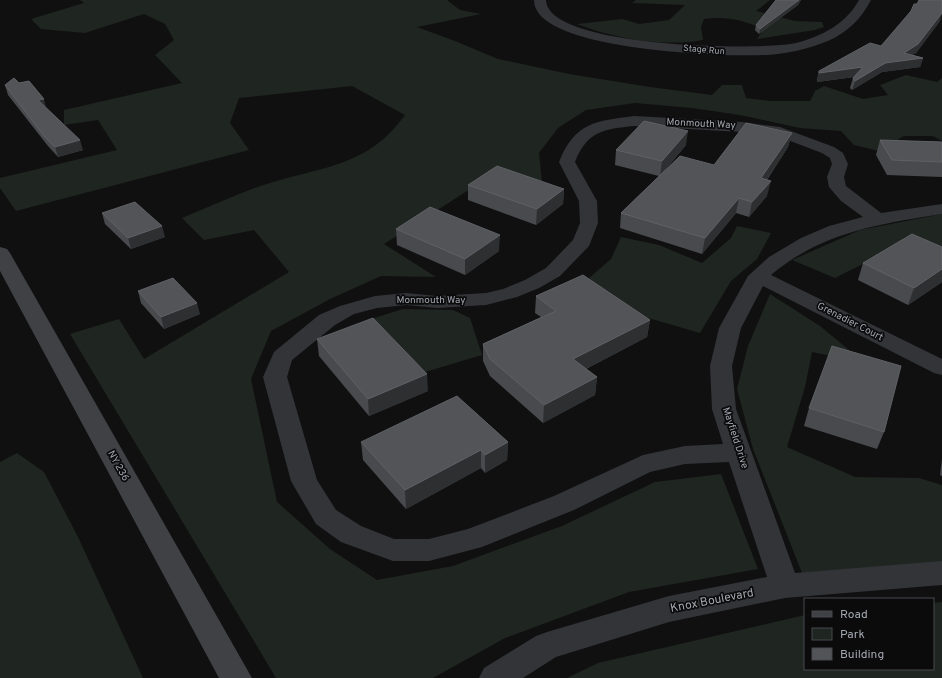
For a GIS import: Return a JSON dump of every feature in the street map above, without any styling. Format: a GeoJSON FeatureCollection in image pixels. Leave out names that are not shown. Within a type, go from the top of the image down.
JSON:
{"type":"FeatureCollection","features":[{"type":"Feature","properties":{"kind":"main road","name":"NY 236"},"geometry":{"type":"LineString","coordinates":[[0,253],[236,678]]}},
{"type":"Feature","properties":{"kind":"street","name":"Stage Run"},"geometry":{"type":"LineString","coordinates":[[540,0],[540,5],[548,16],[560,23],[601,36],[664,47],[745,53],[788,48],[809,43],[839,29],[850,22],[861,9],[865,0]]}},
{"type":"Feature","properties":{"kind":"street","name":"Monmouth Way"},"geometry":{"type":"LineString","coordinates":[[739,452],[684,455],[643,464],[564,503],[472,539],[429,550],[393,550],[351,534],[326,517],[304,481],[275,377],[282,357],[326,320],[347,310],[375,302],[406,299],[443,302],[486,299],[510,293],[532,284],[553,272],[582,242],[589,223],[588,201],[574,179],[567,162],[571,152],[589,131],[601,125],[634,120],[742,126],[780,132],[828,150],[837,156],[840,164],[836,173],[836,183],[840,191],[877,218]]}},
{"type":"Feature","properties":{"kind":"street","name":"Mayfield Drive"},"geometry":{"type":"LineString","coordinates":[[786,586],[724,409],[721,366],[730,328],[758,276],[776,260],[808,242],[836,230],[877,218],[942,209]]}},
{"type":"Feature","properties":{"kind":"street","name":"Grenadier Court"},"geometry":{"type":"LineString","coordinates":[[758,276],[942,368]]}},
{"type":"Feature","properties":{"kind":"street","name":"Knox Boulevard"},"geometry":{"type":"LineString","coordinates":[[495,678],[547,646],[669,609],[786,586],[942,573]]}},
{"type":"Feature","properties":{"kind":"green space"},"geometry":{"type":"Polygon","coordinates":[[[80,0],[447,0],[460,10],[481,14],[417,27],[498,59],[569,74],[712,95],[722,85],[742,85],[746,98],[770,101],[810,101],[815,91],[824,86],[863,99],[888,95],[880,85],[906,75],[937,82],[942,78],[942,141],[933,136],[904,136],[879,151],[854,145],[841,131],[800,128],[740,115],[692,108],[635,103],[586,110],[558,128],[539,153],[542,182],[500,170],[384,244],[436,277],[381,276],[330,299],[271,331],[251,379],[277,502],[330,549],[377,580],[453,566],[562,526],[655,482],[721,474],[758,569],[629,592],[505,638],[433,678],[276,678],[70,334],[119,319],[144,359],[289,272],[254,230],[204,240],[182,218],[250,190],[273,182],[329,167],[362,154],[391,132],[405,115],[352,86],[239,98],[230,123],[249,150],[16,211],[0,188],[0,178],[117,150],[98,120],[64,125],[64,110],[182,83],[155,55],[174,40],[165,24],[144,14],[85,33],[41,29],[31,19],[84,3],[80,0]]]}},
{"type":"Feature","properties":{"kind":"green space"},"geometry":{"type":"Polygon","coordinates":[[[636,0],[770,0],[756,11],[795,21],[822,22],[824,27],[815,30],[757,39],[764,29],[728,18],[704,19],[701,27],[703,40],[672,43],[623,38],[577,24],[622,19],[639,24],[669,20],[685,5],[632,3],[636,0]]]}},
{"type":"Feature","properties":{"kind":"green space"},"geometry":{"type":"Polygon","coordinates":[[[942,214],[942,255],[912,239],[835,278],[792,260],[860,230],[942,214]]]}},
{"type":"Feature","properties":{"kind":"green space"},"geometry":{"type":"Polygon","coordinates":[[[737,226],[771,233],[757,259],[731,281],[700,333],[631,313],[601,292],[589,278],[611,259],[621,237],[659,245],[702,263],[731,238],[737,226]]]}},
{"type":"Feature","properties":{"kind":"green space"},"geometry":{"type":"Polygon","coordinates":[[[770,294],[820,326],[865,363],[812,352],[805,387],[787,447],[855,477],[919,478],[942,485],[942,565],[806,583],[753,449],[737,389],[748,346],[770,294]]]}},
{"type":"Feature","properties":{"kind":"green space"},"geometry":{"type":"Polygon","coordinates":[[[403,309],[453,310],[470,318],[482,355],[425,372],[371,319],[403,309]]]}},
{"type":"Feature","properties":{"kind":"green space"},"geometry":{"type":"Polygon","coordinates":[[[17,453],[44,472],[78,537],[143,678],[0,678],[0,462],[17,453]]]}},
{"type":"Feature","properties":{"kind":"green space"},"geometry":{"type":"Polygon","coordinates":[[[942,602],[942,678],[567,678],[598,663],[804,615],[804,670],[934,670],[934,603],[942,602]]]}},
{"type":"Feature","properties":{"kind":"building"},"geometry":{"type":"Polygon","coordinates":[[[776,0],[799,0],[760,29],[756,25],[776,0]]]}},
{"type":"Feature","properties":{"kind":"building"},"geometry":{"type":"Polygon","coordinates":[[[919,0],[942,0],[942,13],[918,44],[904,53],[923,58],[885,63],[855,81],[853,78],[863,67],[819,73],[819,71],[870,43],[881,46],[911,11],[914,4],[917,4],[919,0]]]}},
{"type":"Feature","properties":{"kind":"building"},"geometry":{"type":"Polygon","coordinates":[[[14,78],[19,83],[29,81],[44,99],[38,100],[80,140],[55,147],[44,136],[5,85],[14,78]]]}},
{"type":"Feature","properties":{"kind":"building"},"geometry":{"type":"Polygon","coordinates":[[[644,121],[688,131],[662,161],[616,150],[644,121]]]}},
{"type":"Feature","properties":{"kind":"building"},"geometry":{"type":"Polygon","coordinates":[[[746,123],[792,133],[761,178],[771,181],[752,202],[739,198],[705,238],[621,213],[680,156],[714,165],[746,123]]]}},
{"type":"Feature","properties":{"kind":"building"},"geometry":{"type":"Polygon","coordinates":[[[880,140],[942,142],[942,162],[892,160],[880,140]]]}},
{"type":"Feature","properties":{"kind":"building"},"geometry":{"type":"Polygon","coordinates":[[[497,166],[564,189],[537,209],[468,185],[497,166]]]}},
{"type":"Feature","properties":{"kind":"building"},"geometry":{"type":"Polygon","coordinates":[[[135,202],[162,226],[128,238],[102,213],[135,202]]]}},
{"type":"Feature","properties":{"kind":"building"},"geometry":{"type":"Polygon","coordinates":[[[430,207],[500,235],[465,259],[396,229],[430,207]]]}},
{"type":"Feature","properties":{"kind":"building"},"geometry":{"type":"Polygon","coordinates":[[[912,234],[942,247],[942,269],[914,288],[863,263],[912,234]]]}},
{"type":"Feature","properties":{"kind":"building"},"geometry":{"type":"Polygon","coordinates":[[[583,275],[650,320],[573,359],[597,377],[544,405],[490,359],[483,344],[556,311],[536,296],[583,275]]]}},
{"type":"Feature","properties":{"kind":"building"},"geometry":{"type":"Polygon","coordinates":[[[173,278],[197,303],[161,317],[138,291],[173,278]]]}},
{"type":"Feature","properties":{"kind":"building"},"geometry":{"type":"Polygon","coordinates":[[[373,318],[427,374],[368,399],[317,339],[373,318]]]}},
{"type":"Feature","properties":{"kind":"building"},"geometry":{"type":"Polygon","coordinates":[[[832,346],[901,366],[884,432],[809,408],[832,346]]]}},
{"type":"Feature","properties":{"kind":"building"},"geometry":{"type":"Polygon","coordinates":[[[457,396],[508,442],[485,455],[481,450],[405,490],[361,442],[457,396]]]}}]}
